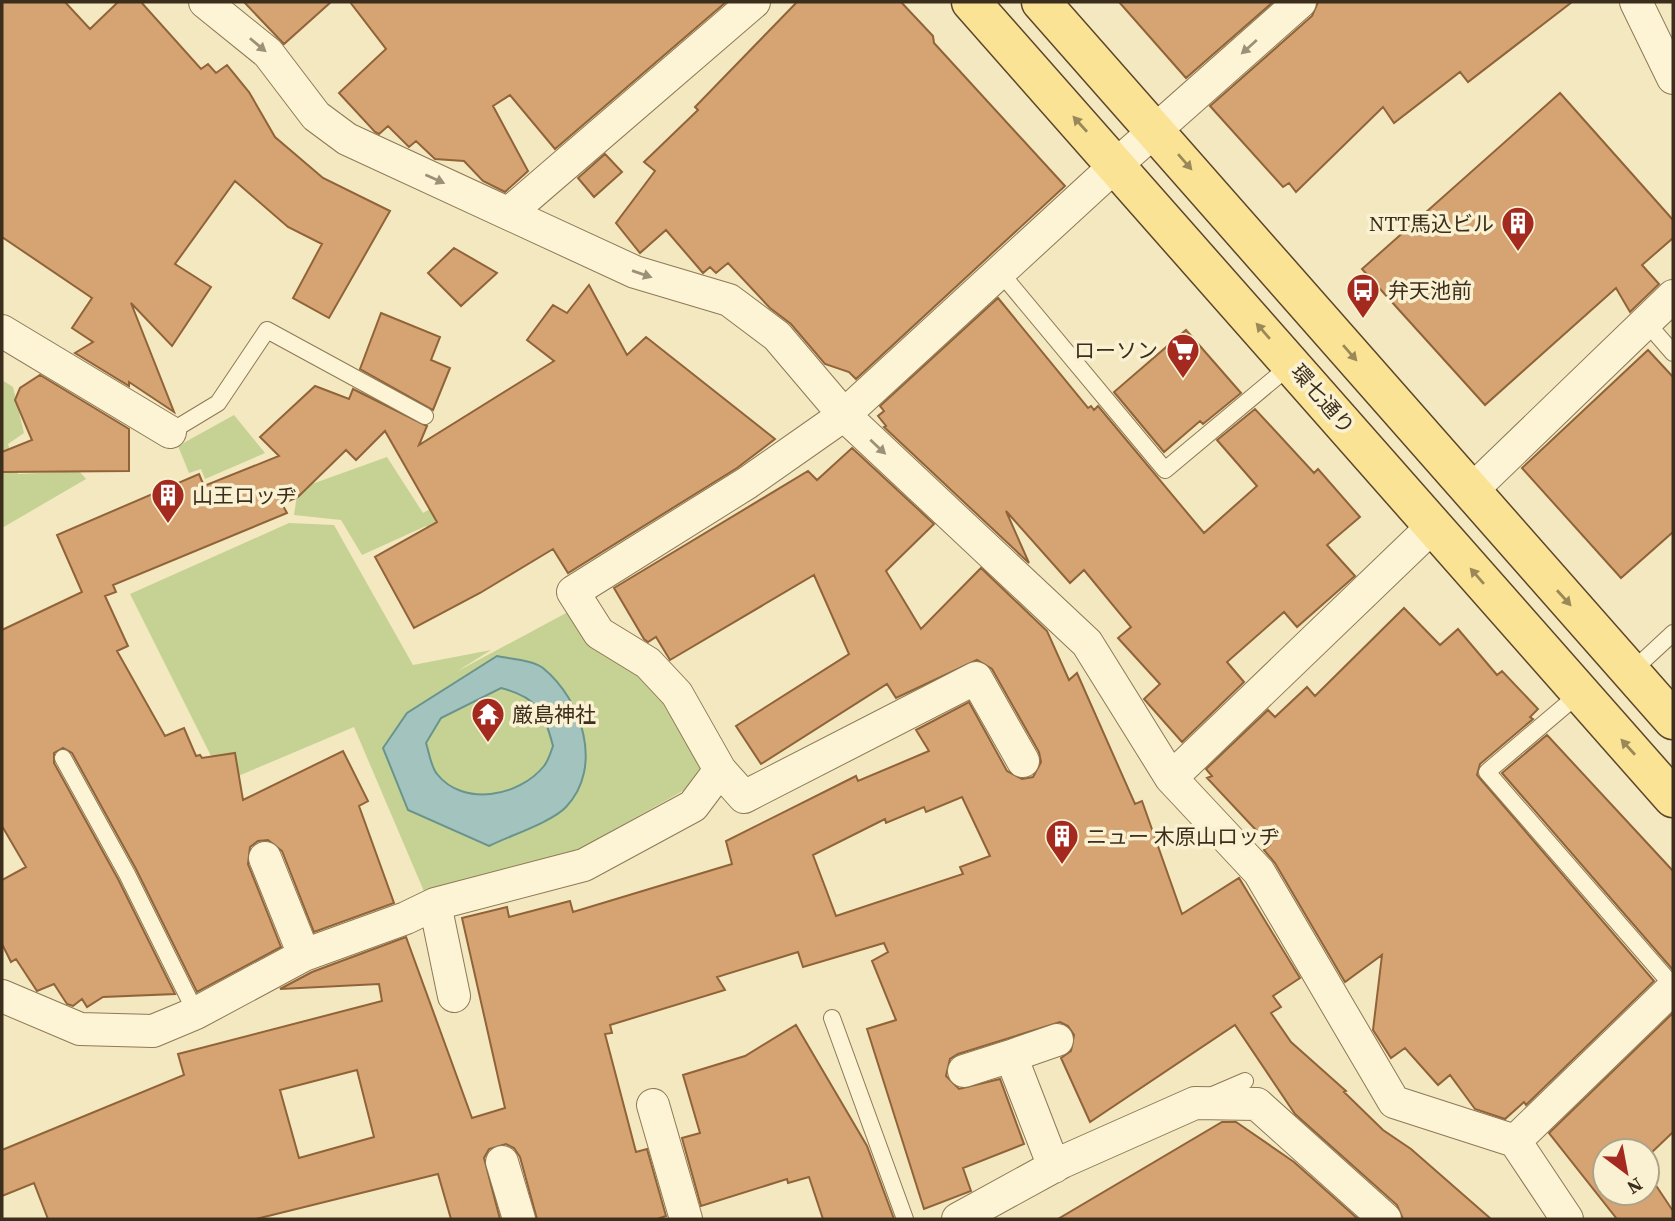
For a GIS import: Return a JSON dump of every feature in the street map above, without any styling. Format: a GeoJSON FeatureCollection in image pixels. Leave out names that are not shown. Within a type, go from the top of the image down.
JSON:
{"type":"FeatureCollection","features":[{"type":"Feature","properties":{"kind":"main road","name":"環七通り"},"geometry":{"type":"LineString","coordinates":[[971,2],[1673,798]]}},
{"type":"Feature","properties":{"kind":"main road"},"geometry":{"type":"LineString","coordinates":[[1041,2],[1673,720]]}},
{"type":"Feature","properties":{"kind":"street"},"geometry":{"type":"LineString","coordinates":[[509,213],[754,2]]}},
{"type":"Feature","properties":{"kind":"street"},"geometry":{"type":"LineString","coordinates":[[1023,761],[976,678],[744,797],[720,770],[677,694],[648,663],[599,633],[567,583],[747,483],[844,415],[1116,165],[1300,2]]}},
{"type":"Feature","properties":{"kind":"street"},"geometry":{"type":"LineString","coordinates":[[1636,2],[1673,78]]}},
{"type":"Feature","properties":{"kind":"street"},"geometry":{"type":"LineString","coordinates":[[215,4],[268,53],[316,116],[347,139],[635,272],[729,300],[777,335],[844,415],[1087,643],[1171,778],[1259,872],[1394,1102],[1515,1141],[1567,1219]]}},
{"type":"Feature","properties":{"kind":"street"},"geometry":{"type":"LineString","coordinates":[[1470,492],[1673,296]]}},
{"type":"Feature","properties":{"kind":"street"},"geometry":{"type":"LineString","coordinates":[[2,331],[170,432]]}},
{"type":"Feature","properties":{"kind":"street"},"geometry":{"type":"LineString","coordinates":[[1171,778],[1433,526]]}},
{"type":"Feature","properties":{"kind":"street"},"geometry":{"type":"LineString","coordinates":[[2,996],[80,1029],[153,1031],[196,1013],[304,955],[407,918],[435,904],[584,865],[693,806],[720,770]]}},
{"type":"Feature","properties":{"kind":"street"},"geometry":{"type":"LineString","coordinates":[[265,858],[304,955]]}},
{"type":"Feature","properties":{"kind":"street"},"geometry":{"type":"LineString","coordinates":[[435,904],[454,996]]}},
{"type":"Feature","properties":{"kind":"street"},"geometry":{"type":"LineString","coordinates":[[1515,1141],[1673,987]]}},
{"type":"Feature","properties":{"kind":"street"},"geometry":{"type":"LineString","coordinates":[[964,1071],[1057,1040]]}},
{"type":"Feature","properties":{"kind":"street"},"geometry":{"type":"LineString","coordinates":[[1011,1056],[1055,1167]]}},
{"type":"Feature","properties":{"kind":"street"},"geometry":{"type":"LineString","coordinates":[[958,1219],[1055,1167],[1195,1102],[1257,1104],[1385,1219]]}},
{"type":"Feature","properties":{"kind":"street"},"geometry":{"type":"LineString","coordinates":[[653,1105],[686,1219]]}},
{"type":"Feature","properties":{"kind":"street"},"geometry":{"type":"LineString","coordinates":[[502,1162],[519,1219]]}},
{"type":"Feature","properties":{"kind":"lane"},"geometry":{"type":"LineString","coordinates":[[1000,272],[1164,470],[1292,364]]}},
{"type":"Feature","properties":{"kind":"lane"},"geometry":{"type":"LineString","coordinates":[[1646,322],[1673,353]]}},
{"type":"Feature","properties":{"kind":"lane"},"geometry":{"type":"LineString","coordinates":[[170,432],[218,403],[267,330],[425,416]]}},
{"type":"Feature","properties":{"kind":"lane"},"geometry":{"type":"LineString","coordinates":[[1631,672],[1673,633]]}},
{"type":"Feature","properties":{"kind":"lane"},"geometry":{"type":"LineString","coordinates":[[1580,693],[1487,772],[1673,987]]}},
{"type":"Feature","properties":{"kind":"lane"},"geometry":{"type":"LineString","coordinates":[[63,758],[127,874],[196,1013]]}},
{"type":"Feature","properties":{"kind":"lane"},"geometry":{"type":"LineString","coordinates":[[832,1018],[905,1219]]}},
{"type":"Feature","properties":{"kind":"lane"},"geometry":{"type":"LineString","coordinates":[[1195,1102],[1245,1081]]}},
{"type":"Feature","properties":{"kind":"green space"},"geometry":{"type":"Polygon","coordinates":[[[2,380],[13,387],[24,433],[8,444],[18,474],[79,471],[86,479],[2,528],[2,380]]]}},
{"type":"Feature","properties":{"kind":"green space"},"geometry":{"type":"Polygon","coordinates":[[[234,415],[265,453],[205,479],[201,469],[189,473],[178,446],[234,415]]]}},
{"type":"Feature","properties":{"kind":"green space"},"geometry":{"type":"Polygon","coordinates":[[[387,457],[423,513],[487,477],[440,550],[426,526],[362,555],[341,520],[294,515],[298,489],[387,457]]]}},
{"type":"Feature","properties":{"kind":"green space"},"geometry":{"type":"Polygon","coordinates":[[[289,523],[334,525],[413,665],[491,650],[456,672],[568,612],[661,690],[720,770],[578,850],[426,896],[354,727],[224,782],[130,594],[289,523]]]}},
{"type":"Feature","properties":{"kind":"water"},"geometry":{"type":"Polygon","coordinates":[[[497,656],[539,665],[557,682],[568,698],[583,734],[586,754],[578,791],[566,807],[551,818],[489,846],[408,810],[383,748],[407,713],[497,656]],[[501,688],[441,718],[426,743],[435,771],[448,784],[461,791],[476,794],[506,791],[533,777],[545,764],[553,746],[546,723],[531,701],[501,688]]]}},
{"type":"Feature","properties":{"kind":"building"},"geometry":{"type":"Polygon","coordinates":[[[2,2],[65,2],[90,29],[118,2],[141,2],[201,69],[208,64],[216,73],[227,65],[249,92],[275,137],[323,178],[390,211],[329,318],[293,298],[322,244],[288,227],[235,181],[175,264],[211,287],[172,346],[131,303],[174,412],[129,382],[129,386],[75,353],[93,342],[72,328],[92,298],[2,237],[2,2]]]}},
{"type":"Feature","properties":{"kind":"building"},"geometry":{"type":"Polygon","coordinates":[[[244,2],[331,2],[284,44],[244,2]]]}},
{"type":"Feature","properties":{"kind":"building"},"geometry":{"type":"Polygon","coordinates":[[[350,2],[726,2],[555,149],[510,95],[493,106],[528,171],[505,192],[483,181],[464,161],[435,159],[416,141],[409,147],[388,126],[379,134],[375,132],[339,93],[386,49],[350,2]]]}},
{"type":"Feature","properties":{"kind":"building"},"geometry":{"type":"Polygon","coordinates":[[[797,2],[901,2],[933,36],[934,43],[1065,186],[856,379],[849,372],[825,364],[791,324],[770,308],[728,263],[716,273],[710,267],[703,273],[666,230],[640,253],[616,223],[655,171],[644,162],[698,110],[695,107],[797,2]]]}},
{"type":"Feature","properties":{"kind":"building"},"geometry":{"type":"Polygon","coordinates":[[[1119,2],[1273,2],[1186,78],[1119,2]]]}},
{"type":"Feature","properties":{"kind":"building"},"geometry":{"type":"Polygon","coordinates":[[[1318,2],[1572,2],[1468,82],[1460,72],[1394,123],[1383,107],[1296,192],[1289,183],[1283,187],[1210,106],[1312,16],[1318,2]]]}},
{"type":"Feature","properties":{"kind":"building","name":"NTT馬込ビル"},"geometry":{"type":"Polygon","coordinates":[[[1560,93],[1673,220],[1673,238],[1642,265],[1659,284],[1630,312],[1616,288],[1485,405],[1362,269],[1560,93]]]}},
{"type":"Feature","properties":{"kind":"building"},"geometry":{"type":"Polygon","coordinates":[[[605,154],[622,172],[594,197],[578,178],[605,154]]]}},
{"type":"Feature","properties":{"kind":"building"},"geometry":{"type":"Polygon","coordinates":[[[454,248],[497,273],[461,306],[428,273],[454,248]]]}},
{"type":"Feature","properties":{"kind":"building"},"geometry":{"type":"Polygon","coordinates":[[[589,285],[627,355],[646,337],[775,439],[737,468],[568,573],[553,549],[480,593],[414,628],[375,557],[437,522],[385,431],[356,460],[346,450],[298,497],[282,504],[287,513],[113,585],[116,592],[105,596],[128,646],[117,651],[165,736],[184,728],[196,756],[200,755],[202,758],[235,753],[243,800],[343,751],[368,801],[359,806],[394,903],[314,932],[282,851],[268,840],[258,841],[250,847],[248,864],[281,947],[197,992],[136,869],[72,753],[63,748],[54,753],[54,763],[118,879],[175,994],[103,997],[87,1007],[82,999],[73,1006],[67,1004],[54,984],[37,991],[16,959],[11,962],[2,944],[2,880],[26,867],[2,826],[2,630],[82,592],[57,535],[199,474],[204,486],[279,456],[260,437],[315,386],[349,399],[353,389],[427,426],[419,445],[554,361],[527,340],[553,305],[567,313],[589,285]]]}},
{"type":"Feature","properties":{"kind":"building"},"geometry":{"type":"Polygon","coordinates":[[[998,298],[1088,408],[1091,406],[1094,410],[1098,406],[1204,533],[1257,486],[1217,440],[1255,409],[1314,473],[1318,469],[1360,517],[1327,545],[1355,576],[1297,627],[1284,612],[1227,662],[1244,682],[1182,742],[1144,699],[1160,684],[1118,638],[1131,627],[1084,570],[1070,583],[1006,511],[1029,563],[884,427],[886,426],[878,416],[884,411],[880,406],[998,298]]]}},
{"type":"Feature","properties":{"kind":"building"},"geometry":{"type":"Polygon","coordinates":[[[381,313],[440,337],[431,360],[450,368],[433,410],[360,369],[381,313]]]}},
{"type":"Feature","properties":{"kind":"building"},"geometry":{"type":"Polygon","coordinates":[[[1186,330],[1241,393],[1203,424],[1200,421],[1164,452],[1114,392],[1186,330]]]}},
{"type":"Feature","properties":{"kind":"building"},"geometry":{"type":"Polygon","coordinates":[[[1648,350],[1673,377],[1673,532],[1621,578],[1522,468],[1648,350]]]}},
{"type":"Feature","properties":{"kind":"building"},"geometry":{"type":"Polygon","coordinates":[[[40,375],[129,429],[129,471],[2,472],[2,452],[32,440],[15,400],[20,388],[40,375]]]}},
{"type":"Feature","properties":{"kind":"building"},"geometry":{"type":"Polygon","coordinates":[[[852,448],[934,524],[886,571],[921,629],[981,568],[1047,631],[1069,680],[1077,673],[1135,804],[1142,801],[1182,914],[1239,878],[1300,978],[1273,996],[1281,1007],[1271,1013],[1291,1042],[1346,1091],[1344,1092],[1383,1130],[1411,1149],[1491,1219],[1403,1219],[1397,1205],[1295,1114],[1235,1025],[1090,1122],[1061,1058],[1071,1051],[1074,1035],[1068,1026],[1060,1022],[958,1054],[950,1059],[946,1076],[959,1089],[1000,1079],[1024,1144],[963,1168],[971,1191],[924,1209],[867,1029],[896,1020],[872,961],[888,952],[884,943],[803,967],[798,952],[717,977],[725,990],[610,1025],[612,1033],[605,1034],[636,1152],[647,1149],[666,1216],[657,1219],[537,1219],[520,1157],[514,1148],[506,1144],[489,1149],[484,1158],[500,1219],[451,1219],[438,1174],[256,1219],[48,1219],[34,1183],[2,1196],[2,1150],[184,1075],[178,1054],[382,1001],[379,984],[280,989],[312,972],[406,937],[472,1118],[505,1108],[462,918],[507,907],[509,917],[570,901],[573,912],[732,864],[726,841],[856,776],[858,781],[929,751],[916,730],[969,702],[1007,771],[1022,779],[1033,777],[1041,762],[1039,752],[992,669],[977,660],[896,698],[887,684],[761,764],[736,726],[849,654],[814,575],[670,660],[656,637],[648,642],[644,639],[614,588],[808,471],[817,480],[852,448]],[[962,797],[926,812],[924,807],[886,823],[885,819],[813,855],[836,916],[963,874],[960,867],[990,856],[962,797]],[[357,1070],[280,1090],[299,1158],[374,1137],[357,1070]]]}},
{"type":"Feature","properties":{"kind":"building"},"geometry":{"type":"Polygon","coordinates":[[[1404,608],[1440,645],[1458,629],[1497,675],[1502,671],[1538,709],[1530,717],[1533,719],[1480,764],[1477,775],[1654,981],[1526,1105],[1524,1102],[1505,1119],[1475,1109],[1450,1075],[1438,1085],[1405,1048],[1391,1058],[1373,1030],[1382,955],[1345,982],[1275,863],[1264,850],[1270,845],[1207,778],[1212,776],[1206,769],[1268,710],[1275,717],[1307,687],[1315,696],[1404,608]]]}},
{"type":"Feature","properties":{"kind":"building"},"geometry":{"type":"Polygon","coordinates":[[[1547,735],[1673,871],[1673,970],[1502,773],[1547,735]]]}},
{"type":"Feature","properties":{"kind":"building"},"geometry":{"type":"Polygon","coordinates":[[[1673,1013],[1673,1132],[1661,1144],[1661,1137],[1591,1137],[1591,1186],[1549,1133],[1673,1013]]]}},
{"type":"Feature","properties":{"kind":"building"},"geometry":{"type":"Polygon","coordinates":[[[796,1025],[867,1146],[894,1219],[823,1219],[809,1177],[788,1183],[787,1179],[701,1206],[682,1138],[700,1133],[683,1075],[745,1056],[796,1025]]]}},
{"type":"Feature","properties":{"kind":"building"},"geometry":{"type":"Polygon","coordinates":[[[1222,1122],[1236,1122],[1294,1162],[1358,1219],[1058,1219],[1222,1122]]]}},
{"type":"Feature","properties":{"kind":"building"},"geometry":{"type":"Polygon","coordinates":[[[1661,1193],[1673,1211],[1673,1219],[1617,1219],[1608,1207],[1661,1207],[1661,1193]]]}},
{"type":"Feature","properties":{"kind":"place","name":"NTT馬込ビル"},"geometry":{"type":"Point","coordinates":[1518,253]}},
{"type":"Feature","properties":{"kind":"place","name":"弁天池前"},"geometry":{"type":"Point","coordinates":[1363,320]}},
{"type":"Feature","properties":{"kind":"place","name":"ローソン"},"geometry":{"type":"Point","coordinates":[1183,380]}},
{"type":"Feature","properties":{"kind":"place","name":"山王ロッヂ"},"geometry":{"type":"Point","coordinates":[168,525]}},
{"type":"Feature","properties":{"kind":"place","name":"厳島神社"},"geometry":{"type":"Point","coordinates":[488,744]}},
{"type":"Feature","properties":{"kind":"place","name":"ニュー 木原山ロッヂ"},"geometry":{"type":"Point","coordinates":[1062,866]}}]}
